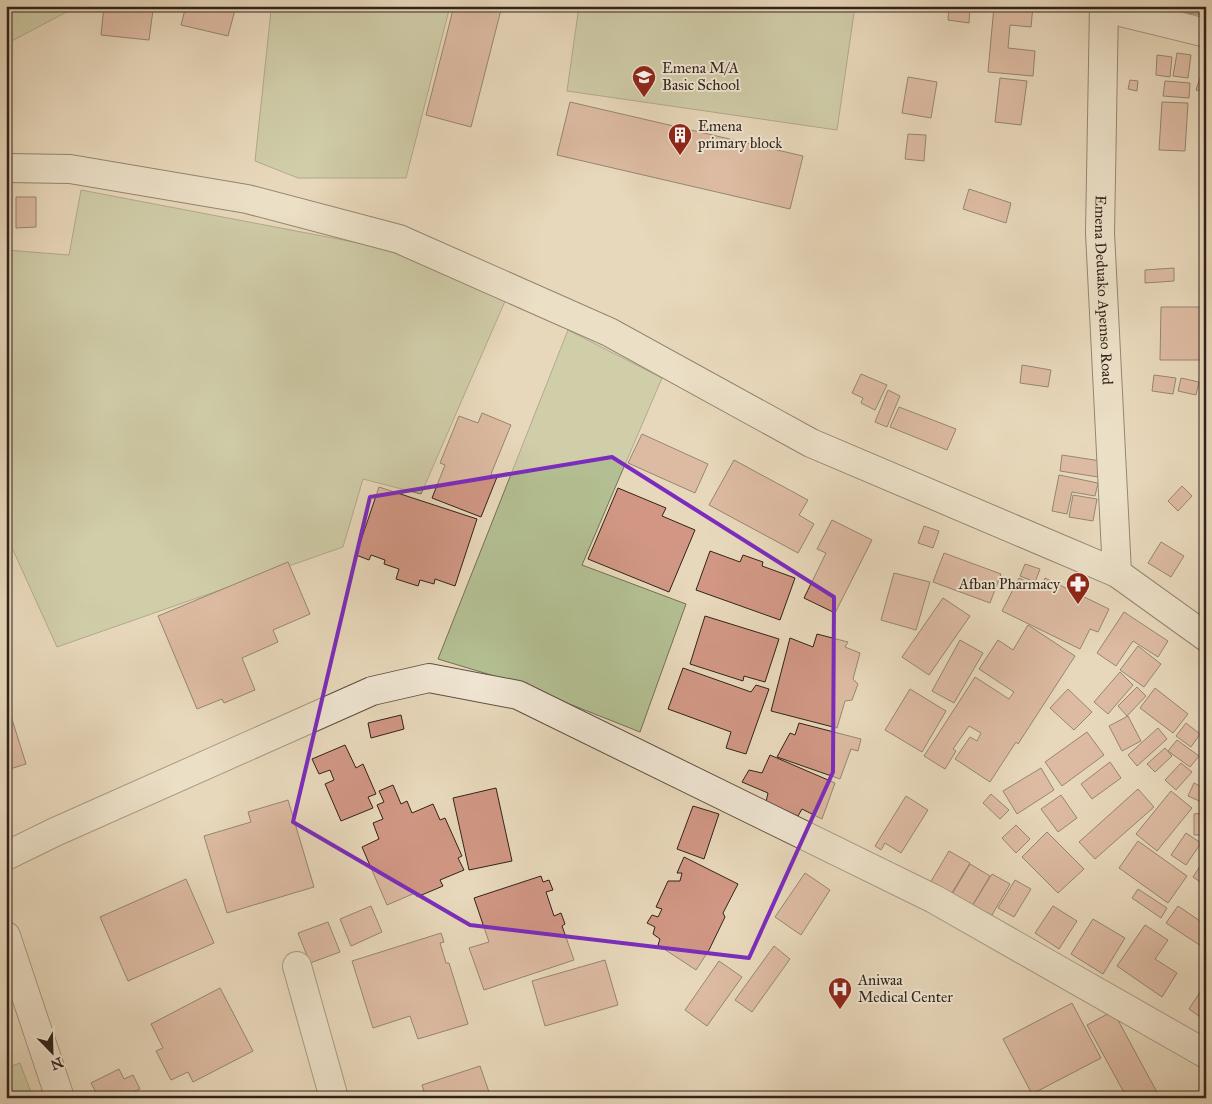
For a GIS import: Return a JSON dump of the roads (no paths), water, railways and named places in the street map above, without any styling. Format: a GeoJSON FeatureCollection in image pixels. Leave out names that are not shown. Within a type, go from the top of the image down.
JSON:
{"type":"FeatureCollection","features":[{"type":"Feature","properties":{"kind":"street"},"geometry":{"type":"LineString","coordinates":[[1104,7],[1206,33]]}},
{"type":"Feature","properties":{"kind":"street","name":"Emena Deduako Apemso Road"},"geometry":{"type":"LineString","coordinates":[[1104,7],[1100,233],[1117,573]]}},
{"type":"Feature","properties":{"kind":"street"},"geometry":{"type":"LineString","coordinates":[[6,168],[70,170],[246,199],[399,238],[609,332],[811,443],[1117,573],[1206,636]]}},
{"type":"Feature","properties":{"kind":"street"},"geometry":{"type":"LineString","coordinates":[[6,856],[64,828],[372,691],[429,678],[518,695],[934,899],[1206,1054]]}},
{"type":"Feature","properties":{"kind":"street"},"geometry":{"type":"LineString","coordinates":[[6,936],[60,1098]]}},
{"type":"Feature","properties":{"kind":"street"},"geometry":{"type":"LineString","coordinates":[[297,966],[334,1098]]}},
{"type":"Feature","properties":{"kind":"place","name":"Emena M/A Basic School"},"geometry":{"type":"Point","coordinates":[644,98]}},
{"type":"Feature","properties":{"kind":"place","name":"Emena primary block"},"geometry":{"type":"Point","coordinates":[680,156]}},
{"type":"Feature","properties":{"kind":"place","name":"Afban Pharmacy"},"geometry":{"type":"Point","coordinates":[1078,605]}},
{"type":"Feature","properties":{"kind":"place","name":"Aniwaa Medical Center"},"geometry":{"type":"Point","coordinates":[840,1010]}}]}
